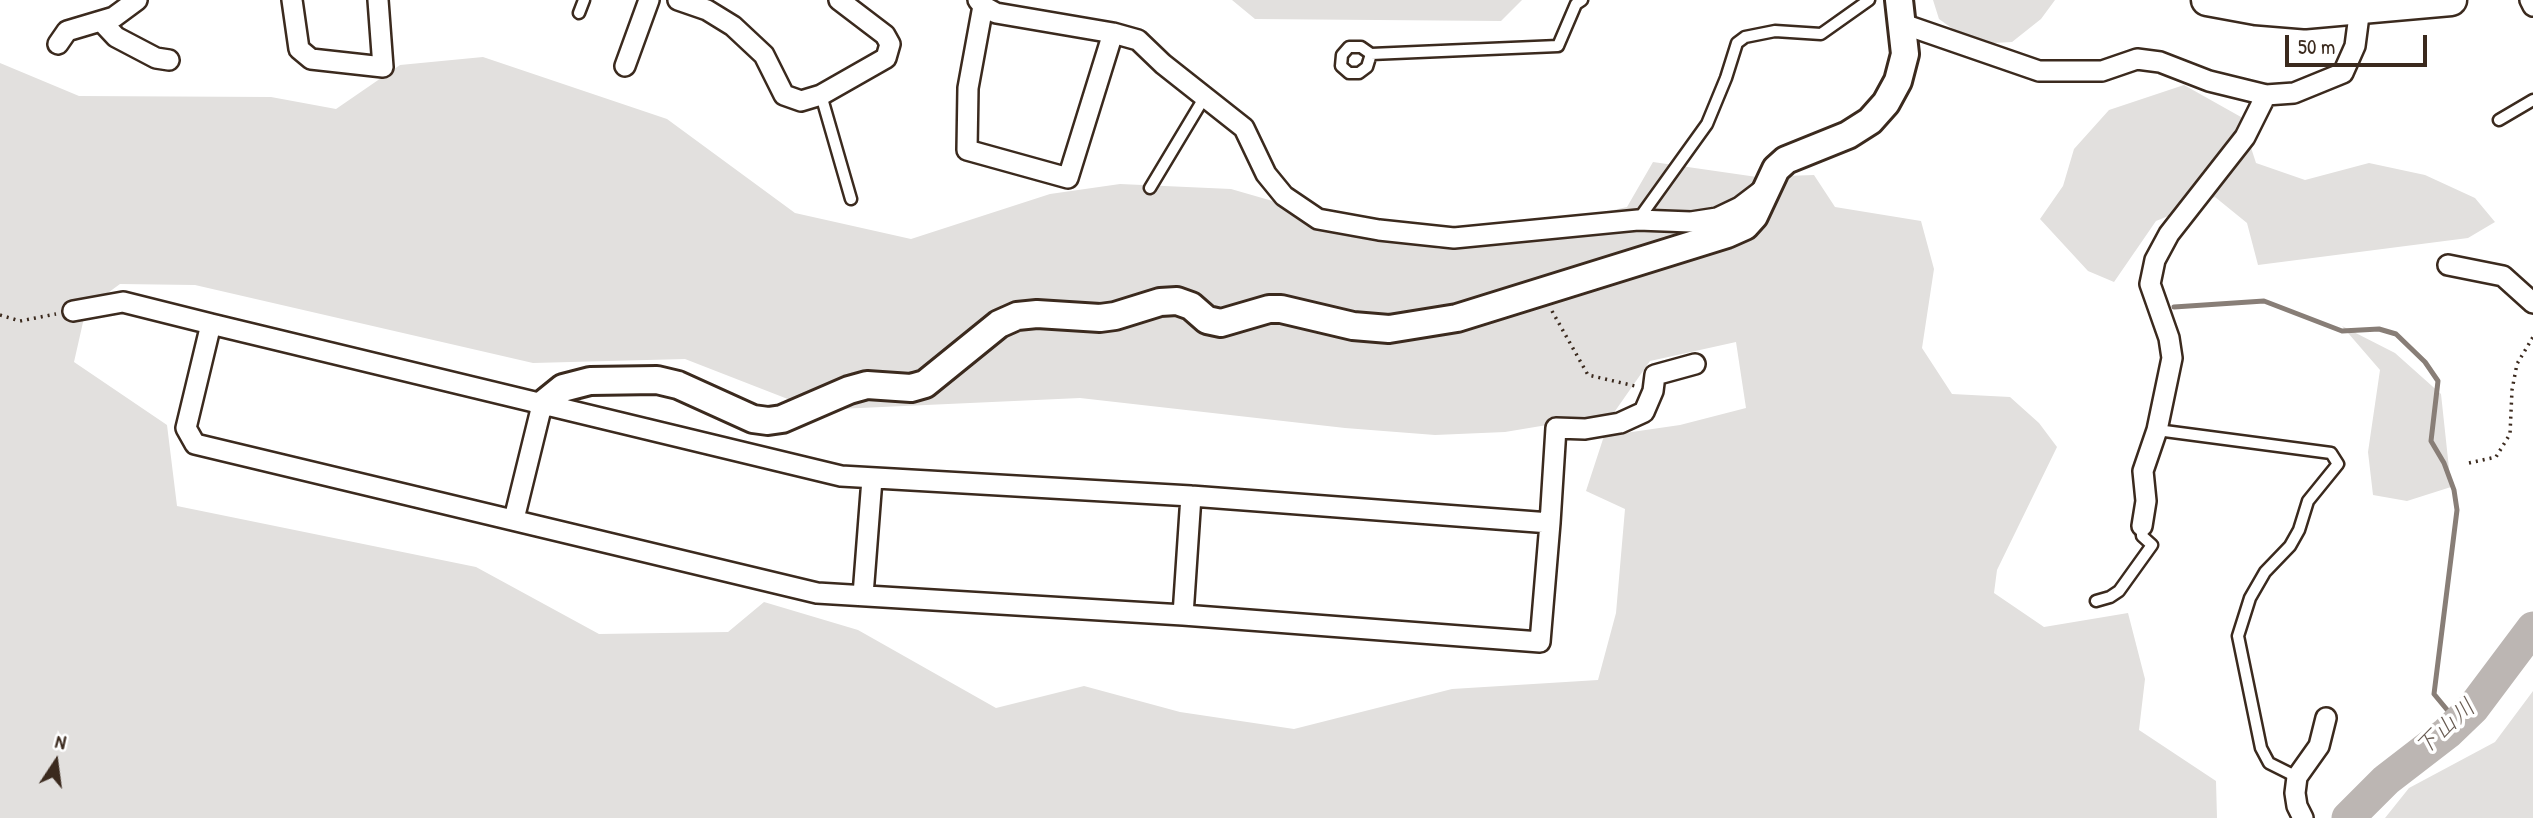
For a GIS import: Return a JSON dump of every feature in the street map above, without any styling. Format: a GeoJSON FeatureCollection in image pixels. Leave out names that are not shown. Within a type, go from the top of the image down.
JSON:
{"type":"FeatureCollection","features":[{"type":"Feature","properties":{"kind":"main road"},"geometry":{"type":"LineString","coordinates":[[2207,0],[2256,9],[2305,13],[2360,5],[2451,0]]}},
{"type":"Feature","properties":{"kind":"street"},"geometry":{"type":"LineString","coordinates":[[58,44],[67,31],[114,17],[137,0]]}},
{"type":"Feature","properties":{"kind":"street"},"geometry":{"type":"LineString","coordinates":[[292,0],[299,49],[311,59],[383,67],[378,0]]}},
{"type":"Feature","properties":{"kind":"street"},"geometry":{"type":"LineString","coordinates":[[625,66],[649,0]]}},
{"type":"Feature","properties":{"kind":"street"},"geometry":{"type":"LineString","coordinates":[[678,0],[707,10],[733,26],[764,55],[784,95],[801,101],[821,95],[886,58],[890,44],[885,35],[839,0]]}},
{"type":"Feature","properties":{"kind":"street"},"geometry":{"type":"LineString","coordinates":[[2530,0],[2533,6]]}},
{"type":"Feature","properties":{"kind":"street"},"geometry":{"type":"LineString","coordinates":[[1113,33],[1068,178],[967,150],[968,88],[980,3],[996,13],[1113,33],[1138,40],[1163,64],[1244,128],[1266,174],[1284,196],[1318,219],[1454,238],[1638,220],[1691,222],[1717,218],[1740,207],[1767,186]]}},
{"type":"Feature","properties":{"kind":"street"},"geometry":{"type":"LineString","coordinates":[[514,519],[542,405],[563,388],[590,382],[657,380],[678,385],[753,419],[768,421],[782,419],[867,385],[911,388],[925,384],[999,324],[1017,316],[1037,314],[1100,318],[1160,302],[1177,302],[1191,306],[1207,320],[1221,323],[1269,309],[1281,309],[1353,326],[1390,329],[1457,318],[1727,234],[1745,226],[1754,216],[1776,169],[1786,160],[1848,135],[1870,121],[1886,103],[1898,81],[1905,54],[1901,12],[2039,71],[2102,71],[2137,59],[2160,62],[2209,81],[2266,95],[2294,93],[2343,73],[2355,46],[2360,5]]}},
{"type":"Feature","properties":{"kind":"street"},"geometry":{"type":"LineString","coordinates":[[102,21],[116,37],[156,58],[169,60]]}},
{"type":"Feature","properties":{"kind":"street"},"geometry":{"type":"LineString","coordinates":[[2142,526],[2146,501],[2143,471],[2157,430],[2172,358],[2169,338],[2150,284],[2155,260],[2176,224],[2245,137],[2266,95]]}},
{"type":"Feature","properties":{"kind":"street"},"geometry":{"type":"LineString","coordinates":[[2448,265],[2503,276],[2533,303]]}},
{"type":"Feature","properties":{"kind":"street"},"geometry":{"type":"LineString","coordinates":[[74,310],[122,302],[841,476],[1191,496],[1550,523]]}},
{"type":"Feature","properties":{"kind":"street"},"geometry":{"type":"LineString","coordinates":[[211,324],[186,428],[195,444],[817,593],[1183,615],[1540,642],[1556,428],[1585,429],[1620,423],[1644,412],[1653,391],[1655,375],[1695,364]]}},
{"type":"Feature","properties":{"kind":"street"},"geometry":{"type":"LineString","coordinates":[[863,595],[872,479]]}},
{"type":"Feature","properties":{"kind":"street"},"geometry":{"type":"LineString","coordinates":[[1183,615],[1191,496]]}},
{"type":"Feature","properties":{"kind":"street"},"geometry":{"type":"LineString","coordinates":[[2303,818],[2295,793],[2297,777],[2319,746],[2326,718]]}},
{"type":"Feature","properties":{"kind":"lane"},"geometry":{"type":"LineString","coordinates":[[579,13],[584,0]]}},
{"type":"Feature","properties":{"kind":"lane"},"geometry":{"type":"LineString","coordinates":[[1371,54],[1558,46],[1576,4],[1582,0]]}},
{"type":"Feature","properties":{"kind":"lane"},"geometry":{"type":"LineString","coordinates":[[1638,220],[1707,124],[1737,43],[1745,37],[1775,31],[1821,34],[1869,0]]}},
{"type":"Feature","properties":{"kind":"lane"},"geometry":{"type":"LineString","coordinates":[[821,95],[851,199]]}},
{"type":"Feature","properties":{"kind":"lane"},"geometry":{"type":"LineString","coordinates":[[1150,188],[1204,98]]}},
{"type":"Feature","properties":{"kind":"lane"},"geometry":{"type":"LineString","coordinates":[[2499,120],[2533,100]]}},
{"type":"Feature","properties":{"kind":"lane"},"geometry":{"type":"LineString","coordinates":[[2157,430],[2331,453],[2338,464],[2308,501],[2299,530],[2290,546],[2260,581],[2250,598],[2238,636],[2261,748],[2269,763],[2297,777]]}},
{"type":"Feature","properties":{"kind":"lane"},"geometry":{"type":"LineString","coordinates":[[2096,601],[2119,591],[2152,545],[2142,536],[2142,526]]}},
{"type":"Feature","properties":{"kind":"path"},"geometry":{"type":"LineString","coordinates":[[1540,290],[1588,375],[1653,391]]}},
{"type":"Feature","properties":{"kind":"path"},"geometry":{"type":"LineString","coordinates":[[0,315],[20,321],[74,310]]}},
{"type":"Feature","properties":{"kind":"path"},"geometry":{"type":"LineString","coordinates":[[2469,463],[2496,457],[2510,434],[2512,390],[2517,364],[2533,337]]}},
{"type":"Feature","properties":{"kind":"shaded area"},"geometry":{"type":"Polygon","coordinates":[[[1232,0],[1522,0],[1501,21],[1255,19],[1232,0]]]}},
{"type":"Feature","properties":{"kind":"shaded area"},"geometry":{"type":"Polygon","coordinates":[[[1933,0],[2055,0],[2041,19],[2012,42],[1974,44],[1939,19],[1933,0]]]}},
{"type":"Feature","properties":{"kind":"shaded area"},"geometry":{"type":"Polygon","coordinates":[[[483,57],[667,119],[795,213],[911,239],[1050,194],[1120,184],[1231,189],[1439,249],[1627,207],[1653,162],[1757,177],[1814,175],[1835,207],[1921,221],[1934,269],[1922,348],[1952,394],[2010,397],[2039,423],[2057,447],[1997,570],[1994,593],[2044,627],[2128,613],[2145,679],[2139,730],[2216,781],[2217,818],[0,818],[0,63],[79,96],[271,97],[336,109],[400,65],[483,57]],[[120,284],[86,309],[74,362],[167,425],[177,506],[476,567],[599,634],[728,632],[764,602],[858,630],[996,708],[1084,686],[1180,712],[1294,729],[1452,689],[1598,680],[1616,613],[1625,509],[1586,491],[1604,436],[1680,425],[1746,408],[1736,342],[1650,361],[1613,414],[1505,432],[1435,435],[1345,428],[1080,398],[816,410],[685,359],[533,363],[195,285],[120,284]]]}},
{"type":"Feature","properties":{"kind":"shaded area"},"geometry":{"type":"Polygon","coordinates":[[[2184,85],[2241,117],[2256,163],[2305,180],[2369,163],[2425,175],[2475,198],[2495,222],[2468,238],[2258,265],[2247,223],[2215,197],[2156,221],[2114,282],[2088,271],[2040,219],[2063,186],[2074,149],[2109,110],[2184,85]]]}},
{"type":"Feature","properties":{"kind":"shaded area"},"geometry":{"type":"Polygon","coordinates":[[[2342,326],[2395,353],[2441,394],[2451,487],[2407,501],[2373,495],[2368,452],[2380,370],[2342,326]]]}},
{"type":"Feature","properties":{"kind":"shaded area"},"geometry":{"type":"Polygon","coordinates":[[[2533,691],[2533,818],[2385,818],[2409,788],[2495,742],[2533,691]]]}},
{"type":"Feature","properties":{"kind":"waterway"},"geometry":{"type":"LineString","coordinates":[[2174,307],[2264,301],[2342,331],[2379,329],[2396,334],[2425,362],[2438,381],[2431,441],[2444,463],[2454,490],[2457,510],[2434,694],[2458,723]]}},
{"type":"Feature","properties":{"kind":"waterway","name":"下山川"},"geometry":{"type":"LineString","coordinates":[[2348,818],[2386,780],[2447,733],[2473,708],[2533,628]]}}]}
